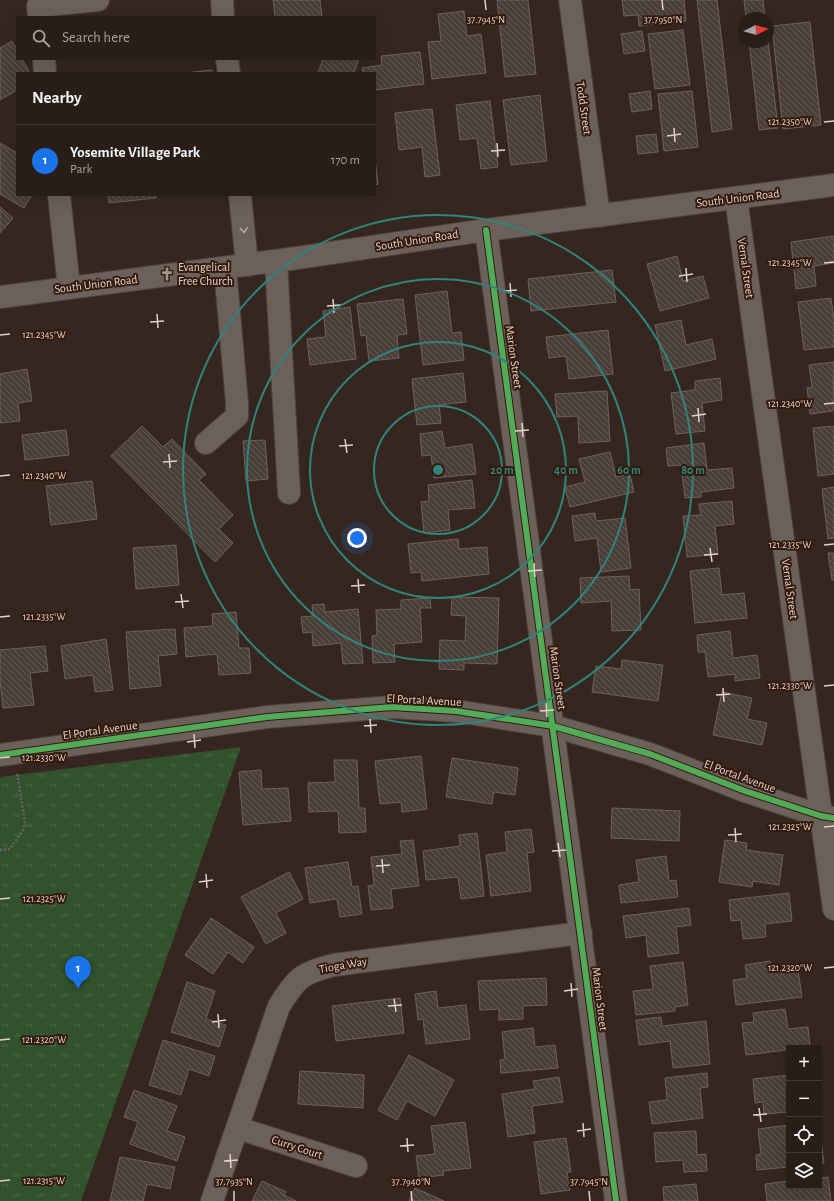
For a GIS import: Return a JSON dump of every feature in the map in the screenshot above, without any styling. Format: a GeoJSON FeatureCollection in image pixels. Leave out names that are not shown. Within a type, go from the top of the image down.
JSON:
{"type":"FeatureCollection","features":[{"type":"Feature","properties":{"kind":"street"},"geometry":{"type":"LineString","coordinates":[[39,16],[38,6],[57,2],[98,0]]}},
{"type":"Feature","properties":{"kind":"street"},"geometry":{"type":"LineString","coordinates":[[222,0],[223,16]]}},
{"type":"Feature","properties":{"kind":"street","name":"Todd Street"},"geometry":{"type":"LineString","coordinates":[[570,0],[598,216]]}},
{"type":"Feature","properties":{"kind":"street"},"geometry":{"type":"LineString","coordinates":[[44,60],[45,72]]}},
{"type":"Feature","properties":{"kind":"street"},"geometry":{"type":"LineString","coordinates":[[227,60],[229,72]]}},
{"type":"Feature","properties":{"kind":"street","name":"South Union Road"},"geometry":{"type":"LineString","coordinates":[[0,297],[247,265],[486,230],[834,185]]}},
{"type":"Feature","properties":{"kind":"street"},"geometry":{"type":"LineString","coordinates":[[58,196],[68,288]]}},
{"type":"Feature","properties":{"kind":"street"},"geometry":{"type":"LineString","coordinates":[[240,196],[247,265]]}},
{"type":"Feature","properties":{"kind":"street","name":"Vernal Street"},"geometry":{"type":"LineString","coordinates":[[736,198],[828,817],[834,909]]}},
{"type":"Feature","properties":{"kind":"street","name":"Marion Street"},"geometry":{"type":"LineString","coordinates":[[486,230],[616,1201]]}},
{"type":"Feature","properties":{"kind":"street"},"geometry":{"type":"LineString","coordinates":[[276,261],[289,493]]}},
{"type":"Feature","properties":{"kind":"street"},"geometry":{"type":"LineString","coordinates":[[206,443],[237,416],[238,403],[224,268]]}},
{"type":"Feature","properties":{"kind":"street","name":"El Portal Avenue"},"geometry":{"type":"LineString","coordinates":[[7,754],[267,718],[392,707],[456,711],[553,726],[650,754],[745,791],[828,817]]}},
{"type":"Feature","properties":{"kind":"street","name":"Tioga Way"},"geometry":{"type":"LineString","coordinates":[[212,1201],[279,1006],[293,985],[311,971],[334,966],[581,933]]}},
{"type":"Feature","properties":{"kind":"street","name":"Curry Court"},"geometry":{"type":"LineString","coordinates":[[238,1128],[356,1166]]}},
{"type":"Feature","properties":{"kind":"path"},"geometry":{"type":"LineString","coordinates":[[0,850],[10,849],[23,830],[25,822],[7,754]]}},
{"type":"Feature","properties":{"kind":"green space"},"geometry":{"type":"Polygon","coordinates":[[[241,747],[81,1201],[0,1201],[0,777],[241,747]]]}},
{"type":"Feature","properties":{"kind":"building"},"geometry":{"type":"Polygon","coordinates":[[[273,0],[320,0],[322,16],[275,16],[273,0]]]}},
{"type":"Feature","properties":{"kind":"building"},"geometry":{"type":"Polygon","coordinates":[[[497,0],[528,0],[536,74],[505,77],[497,0]]]}},
{"type":"Feature","properties":{"kind":"building"},"geometry":{"type":"Polygon","coordinates":[[[622,0],[684,0],[686,21],[639,26],[638,15],[624,16],[622,0]]]}},
{"type":"Feature","properties":{"kind":"building"},"geometry":{"type":"Polygon","coordinates":[[[697,0],[717,0],[732,129],[712,132],[697,0]]]}},
{"type":"Feature","properties":{"kind":"building"},"geometry":{"type":"Polygon","coordinates":[[[744,0],[763,0],[764,12],[745,12],[744,0]]]}},
{"type":"Feature","properties":{"kind":"building"},"geometry":{"type":"Polygon","coordinates":[[[464,11],[467,36],[481,34],[486,73],[432,79],[428,42],[441,41],[438,14],[464,11]]]}},
{"type":"Feature","properties":{"kind":"building"},"geometry":{"type":"Polygon","coordinates":[[[810,22],[821,125],[783,129],[774,45],[774,26],[810,22]]]}},
{"type":"Feature","properties":{"kind":"building"},"geometry":{"type":"Polygon","coordinates":[[[683,30],[690,85],[655,89],[648,34],[683,30]]]}},
{"type":"Feature","properties":{"kind":"building"},"geometry":{"type":"Polygon","coordinates":[[[642,31],[645,51],[624,54],[621,34],[642,31]]]}},
{"type":"Feature","properties":{"kind":"building"},"geometry":{"type":"Polygon","coordinates":[[[12,41],[16,48],[16,60],[23,60],[29,72],[16,72],[16,91],[0,100],[0,48],[12,41]]]}},
{"type":"Feature","properties":{"kind":"building"},"geometry":{"type":"Polygon","coordinates":[[[750,48],[769,48],[778,128],[759,130],[750,48]]]}},
{"type":"Feature","properties":{"kind":"building"},"geometry":{"type":"Polygon","coordinates":[[[420,52],[424,84],[376,90],[376,72],[363,72],[362,68],[382,65],[381,56],[420,52]]]}},
{"type":"Feature","properties":{"kind":"building"},"geometry":{"type":"Polygon","coordinates":[[[323,60],[359,60],[354,72],[318,72],[323,60]]]}},
{"type":"Feature","properties":{"kind":"building"},"geometry":{"type":"Polygon","coordinates":[[[212,70],[213,72],[194,72],[212,70]]]}},
{"type":"Feature","properties":{"kind":"building"},"geometry":{"type":"Polygon","coordinates":[[[650,91],[652,109],[632,112],[629,94],[650,91]]]}},
{"type":"Feature","properties":{"kind":"building"},"geometry":{"type":"Polygon","coordinates":[[[692,91],[698,147],[664,151],[658,94],[692,91]]]}},
{"type":"Feature","properties":{"kind":"building"},"geometry":{"type":"Polygon","coordinates":[[[540,95],[547,161],[511,165],[503,100],[540,95]]]}},
{"type":"Feature","properties":{"kind":"building"},"geometry":{"type":"Polygon","coordinates":[[[490,101],[498,167],[481,169],[477,138],[460,140],[456,105],[490,101]]]}},
{"type":"Feature","properties":{"kind":"building"},"geometry":{"type":"Polygon","coordinates":[[[432,109],[440,175],[425,177],[422,147],[399,150],[395,113],[432,109]]]}},
{"type":"Feature","properties":{"kind":"building"},"geometry":{"type":"Polygon","coordinates":[[[656,134],[658,152],[638,154],[636,136],[656,134]]]}},
{"type":"Feature","properties":{"kind":"building"},"geometry":{"type":"Polygon","coordinates":[[[0,143],[16,152],[16,196],[31,196],[24,208],[0,194],[0,143]]]}},
{"type":"Feature","properties":{"kind":"building"},"geometry":{"type":"Polygon","coordinates":[[[376,167],[378,184],[376,185],[376,167]]]}},
{"type":"Feature","properties":{"kind":"building"},"geometry":{"type":"Polygon","coordinates":[[[108,196],[156,196],[156,198],[109,203],[108,196]]]}},
{"type":"Feature","properties":{"kind":"building"},"geometry":{"type":"Polygon","coordinates":[[[0,207],[13,218],[0,233],[0,207]]]}},
{"type":"Feature","properties":{"kind":"building"},"geometry":{"type":"Polygon","coordinates":[[[834,236],[834,263],[814,266],[816,286],[796,289],[791,242],[834,236]]]}},
{"type":"Feature","properties":{"kind":"building"},"geometry":{"type":"Polygon","coordinates":[[[677,256],[683,281],[703,276],[709,298],[660,311],[647,264],[677,256]]]}},
{"type":"Feature","properties":{"kind":"building"},"geometry":{"type":"Polygon","coordinates":[[[612,270],[616,302],[531,311],[528,279],[612,270]]]}},
{"type":"Feature","properties":{"kind":"building"},"geometry":{"type":"Polygon","coordinates":[[[447,291],[452,333],[461,332],[464,360],[423,365],[415,295],[447,291]]]}},
{"type":"Feature","properties":{"kind":"building"},"geometry":{"type":"Polygon","coordinates":[[[831,298],[834,320],[834,347],[804,350],[798,302],[831,298]]]}},
{"type":"Feature","properties":{"kind":"building"},"geometry":{"type":"Polygon","coordinates":[[[403,299],[407,334],[397,335],[399,358],[369,361],[366,335],[361,336],[357,304],[403,299]]]}},
{"type":"Feature","properties":{"kind":"building"},"geometry":{"type":"Polygon","coordinates":[[[350,307],[356,359],[310,365],[307,339],[326,337],[323,311],[350,307]]]}},
{"type":"Feature","properties":{"kind":"building"},"geometry":{"type":"Polygon","coordinates":[[[681,320],[686,345],[712,339],[716,359],[665,371],[655,325],[681,320]]]}},
{"type":"Feature","properties":{"kind":"building"},"geometry":{"type":"Polygon","coordinates":[[[608,330],[613,374],[569,379],[566,356],[549,358],[546,337],[608,330]]]}},
{"type":"Feature","properties":{"kind":"building"},"geometry":{"type":"Polygon","coordinates":[[[834,362],[833,411],[810,414],[807,388],[812,387],[809,365],[834,362]]]}},
{"type":"Feature","properties":{"kind":"building"},"geometry":{"type":"Polygon","coordinates":[[[27,369],[32,401],[18,403],[20,421],[0,423],[0,374],[27,369]]]}},
{"type":"Feature","properties":{"kind":"building"},"geometry":{"type":"Polygon","coordinates":[[[463,373],[466,402],[439,405],[441,423],[417,425],[412,379],[463,373]]]}},
{"type":"Feature","properties":{"kind":"building"},"geometry":{"type":"Polygon","coordinates":[[[720,378],[722,400],[702,403],[705,431],[676,434],[671,393],[695,390],[695,381],[720,378]]]}},
{"type":"Feature","properties":{"kind":"building"},"geometry":{"type":"Polygon","coordinates":[[[607,391],[610,441],[579,443],[578,416],[557,417],[555,394],[607,391]]]}},
{"type":"Feature","properties":{"kind":"building"},"geometry":{"type":"Polygon","coordinates":[[[142,426],[163,447],[172,439],[206,474],[199,480],[233,515],[219,529],[233,543],[215,562],[111,456],[142,426]]]}},
{"type":"Feature","properties":{"kind":"building"},"geometry":{"type":"Polygon","coordinates":[[[834,426],[834,474],[818,476],[813,428],[834,426]]]}},
{"type":"Feature","properties":{"kind":"building"},"geometry":{"type":"Polygon","coordinates":[[[66,430],[69,455],[25,460],[22,435],[66,430]]]}},
{"type":"Feature","properties":{"kind":"building"},"geometry":{"type":"Polygon","coordinates":[[[442,431],[445,448],[472,444],[476,474],[434,478],[431,455],[422,456],[420,434],[442,431]]]}},
{"type":"Feature","properties":{"kind":"building"},"geometry":{"type":"Polygon","coordinates":[[[265,440],[268,479],[246,481],[243,441],[265,440]]]}},
{"type":"Feature","properties":{"kind":"building"},"geometry":{"type":"Polygon","coordinates":[[[704,443],[707,470],[732,468],[734,488],[701,492],[701,497],[685,498],[681,465],[668,466],[666,448],[704,443]]]}},
{"type":"Feature","properties":{"kind":"building"},"geometry":{"type":"Polygon","coordinates":[[[610,452],[616,477],[630,474],[634,492],[570,507],[565,487],[585,482],[579,459],[610,452]]]}},
{"type":"Feature","properties":{"kind":"building"},"geometry":{"type":"Polygon","coordinates":[[[472,480],[475,508],[448,510],[450,530],[424,533],[421,502],[429,501],[428,485],[472,480]]]}},
{"type":"Feature","properties":{"kind":"building"},"geometry":{"type":"Polygon","coordinates":[[[92,481],[97,519],[51,525],[46,486],[92,481]]]}},
{"type":"Feature","properties":{"kind":"building"},"geometry":{"type":"Polygon","coordinates":[[[834,487],[834,538],[828,539],[822,489],[834,487]]]}},
{"type":"Feature","properties":{"kind":"building"},"geometry":{"type":"Polygon","coordinates":[[[732,501],[734,524],[715,526],[718,554],[687,557],[683,516],[701,515],[699,504],[732,501]]]}},
{"type":"Feature","properties":{"kind":"building"},"geometry":{"type":"Polygon","coordinates":[[[595,513],[596,521],[625,518],[631,568],[601,572],[597,538],[575,541],[572,516],[595,513]]]}},
{"type":"Feature","properties":{"kind":"building"},"geometry":{"type":"Polygon","coordinates":[[[458,539],[459,549],[487,547],[489,574],[422,581],[421,572],[411,573],[408,544],[458,539]]]}},
{"type":"Feature","properties":{"kind":"building"},"geometry":{"type":"Polygon","coordinates":[[[176,545],[179,585],[136,589],[133,548],[176,545]]]}},
{"type":"Feature","properties":{"kind":"building"},"geometry":{"type":"Polygon","coordinates":[[[828,553],[834,553],[834,580],[832,580],[828,553]]]}},
{"type":"Feature","properties":{"kind":"building"},"geometry":{"type":"Polygon","coordinates":[[[719,568],[722,595],[744,593],[747,618],[695,623],[690,571],[719,568]]]}},
{"type":"Feature","properties":{"kind":"building"},"geometry":{"type":"Polygon","coordinates":[[[629,576],[630,590],[639,589],[641,630],[612,631],[611,601],[581,603],[580,578],[629,576]]]}},
{"type":"Feature","properties":{"kind":"building"},"geometry":{"type":"Polygon","coordinates":[[[452,597],[499,598],[497,664],[464,663],[464,670],[439,669],[440,640],[465,641],[466,616],[451,615],[452,597]]]}},
{"type":"Feature","properties":{"kind":"building"},"geometry":{"type":"Polygon","coordinates":[[[430,598],[431,608],[420,608],[422,642],[394,644],[395,662],[373,663],[372,636],[377,635],[376,610],[401,609],[401,600],[430,598]]]}},
{"type":"Feature","properties":{"kind":"building"},"geometry":{"type":"Polygon","coordinates":[[[324,604],[325,612],[358,609],[363,663],[343,664],[341,643],[313,646],[312,632],[303,633],[301,617],[313,616],[312,605],[324,604]]]}},
{"type":"Feature","properties":{"kind":"building"},"geometry":{"type":"Polygon","coordinates":[[[236,612],[239,648],[249,648],[251,673],[219,675],[217,654],[186,657],[184,628],[213,626],[212,614],[236,612]]]}},
{"type":"Feature","properties":{"kind":"building"},"geometry":{"type":"Polygon","coordinates":[[[175,629],[177,654],[158,656],[161,686],[130,689],[126,632],[175,629]]]}},
{"type":"Feature","properties":{"kind":"building"},"geometry":{"type":"Polygon","coordinates":[[[730,631],[733,658],[757,655],[760,678],[735,681],[735,674],[708,677],[705,652],[698,652],[697,635],[730,631]]]}},
{"type":"Feature","properties":{"kind":"building"},"geometry":{"type":"Polygon","coordinates":[[[106,639],[113,690],[95,692],[93,675],[65,679],[61,646],[106,639]]]}},
{"type":"Feature","properties":{"kind":"building"},"geometry":{"type":"Polygon","coordinates":[[[45,646],[48,671],[30,673],[34,705],[3,708],[0,681],[0,650],[45,646]]]}},
{"type":"Feature","properties":{"kind":"building"},"geometry":{"type":"Polygon","coordinates":[[[622,660],[663,665],[658,701],[592,692],[596,666],[621,669],[622,660]]]}},
{"type":"Feature","properties":{"kind":"building"},"geometry":{"type":"Polygon","coordinates":[[[722,692],[752,698],[747,719],[767,723],[762,745],[713,735],[722,692]]]}},
{"type":"Feature","properties":{"kind":"building"},"geometry":{"type":"Polygon","coordinates":[[[421,756],[427,809],[402,812],[401,802],[380,804],[375,761],[421,756]]]}},
{"type":"Feature","properties":{"kind":"building"},"geometry":{"type":"Polygon","coordinates":[[[452,758],[518,768],[515,795],[494,792],[492,804],[446,797],[452,758]]]}},
{"type":"Feature","properties":{"kind":"building"},"geometry":{"type":"Polygon","coordinates":[[[334,760],[357,760],[359,808],[365,808],[366,832],[339,833],[338,811],[309,812],[308,783],[335,782],[334,760]]]}},
{"type":"Feature","properties":{"kind":"building"},"geometry":{"type":"Polygon","coordinates":[[[261,770],[262,789],[288,788],[291,821],[243,825],[239,772],[261,770]]]}},
{"type":"Feature","properties":{"kind":"building"},"geometry":{"type":"Polygon","coordinates":[[[612,808],[680,811],[679,841],[611,838],[612,808]]]}},
{"type":"Feature","properties":{"kind":"building"},"geometry":{"type":"Polygon","coordinates":[[[531,829],[534,852],[527,853],[531,891],[491,896],[486,855],[507,852],[505,832],[531,829]]]}},
{"type":"Feature","properties":{"kind":"building"},"geometry":{"type":"Polygon","coordinates":[[[477,833],[484,896],[461,899],[458,877],[426,880],[423,851],[460,846],[459,835],[477,833]]]}},
{"type":"Feature","properties":{"kind":"building"},"geometry":{"type":"Polygon","coordinates":[[[413,840],[419,886],[391,889],[393,908],[371,910],[368,886],[374,885],[371,857],[402,854],[400,841],[413,840]]]}},
{"type":"Feature","properties":{"kind":"building"},"geometry":{"type":"Polygon","coordinates":[[[725,840],[747,843],[746,850],[783,855],[779,885],[753,881],[752,887],[719,882],[725,840]]]}},
{"type":"Feature","properties":{"kind":"building"},"geometry":{"type":"Polygon","coordinates":[[[666,856],[669,881],[676,880],[678,897],[621,903],[619,885],[639,882],[636,860],[666,856]]]}},
{"type":"Feature","properties":{"kind":"building"},"geometry":{"type":"Polygon","coordinates":[[[348,862],[352,887],[358,886],[362,914],[340,917],[337,899],[310,903],[305,868],[348,862]]]}},
{"type":"Feature","properties":{"kind":"building"},"geometry":{"type":"Polygon","coordinates":[[[289,872],[303,899],[276,913],[286,933],[266,944],[241,897],[289,872]]]}},
{"type":"Feature","properties":{"kind":"building"},"geometry":{"type":"Polygon","coordinates":[[[789,893],[792,921],[765,924],[766,937],[743,939],[741,920],[731,921],[729,900],[789,893]]]}},
{"type":"Feature","properties":{"kind":"building"},"geometry":{"type":"Polygon","coordinates":[[[689,908],[691,925],[676,927],[679,953],[648,957],[646,935],[626,938],[623,916],[689,908]]]}},
{"type":"Feature","properties":{"kind":"building"},"geometry":{"type":"Polygon","coordinates":[[[211,918],[254,947],[243,963],[228,952],[213,974],[185,955],[211,918]]]}},
{"type":"Feature","properties":{"kind":"building"},"geometry":{"type":"Polygon","coordinates":[[[770,961],[772,973],[798,970],[802,997],[736,1005],[733,980],[747,978],[745,965],[770,961]]]}},
{"type":"Feature","properties":{"kind":"building"},"geometry":{"type":"Polygon","coordinates":[[[683,962],[688,1005],[675,1007],[675,1011],[636,1015],[633,991],[653,989],[650,966],[683,962]]]}},
{"type":"Feature","properties":{"kind":"building"},"geometry":{"type":"Polygon","coordinates":[[[546,978],[547,1005],[523,1006],[523,1019],[499,1020],[499,1009],[480,1010],[478,981],[546,978]]]}},
{"type":"Feature","properties":{"kind":"building"},"geometry":{"type":"Polygon","coordinates":[[[187,982],[215,991],[206,1019],[226,1025],[219,1047],[171,1032],[187,982]]]}},
{"type":"Feature","properties":{"kind":"building"},"geometry":{"type":"Polygon","coordinates":[[[436,991],[438,1008],[466,1005],[470,1039],[426,1044],[423,1019],[418,1020],[415,994],[436,991]]]}},
{"type":"Feature","properties":{"kind":"building"},"geometry":{"type":"Polygon","coordinates":[[[400,998],[404,1033],[336,1041],[332,1006],[400,998]]]}},
{"type":"Feature","properties":{"kind":"building"},"geometry":{"type":"Polygon","coordinates":[[[785,1009],[788,1029],[808,1027],[810,1045],[786,1045],[786,1050],[746,1055],[742,1023],[754,1022],[753,1013],[785,1009]]]}},
{"type":"Feature","properties":{"kind":"building"},"geometry":{"type":"Polygon","coordinates":[[[661,1017],[662,1026],[706,1021],[710,1064],[673,1068],[670,1041],[639,1045],[636,1020],[661,1017]]]}},
{"type":"Feature","properties":{"kind":"building"},"geometry":{"type":"Polygon","coordinates":[[[533,1028],[535,1047],[555,1045],[558,1068],[501,1073],[500,1060],[505,1059],[502,1032],[533,1028]]]}},
{"type":"Feature","properties":{"kind":"building"},"geometry":{"type":"Polygon","coordinates":[[[163,1040],[215,1056],[209,1076],[189,1069],[181,1095],[149,1085],[163,1040]]]}},
{"type":"Feature","properties":{"kind":"building"},"geometry":{"type":"Polygon","coordinates":[[[409,1055],[454,1080],[435,1116],[407,1101],[397,1120],[378,1110],[409,1055]]]}},
{"type":"Feature","properties":{"kind":"building"},"geometry":{"type":"Polygon","coordinates":[[[300,1071],[364,1075],[363,1108],[298,1104],[300,1071]]]}},
{"type":"Feature","properties":{"kind":"building"},"geometry":{"type":"Polygon","coordinates":[[[707,1073],[708,1087],[700,1088],[703,1118],[652,1124],[649,1102],[667,1100],[665,1078],[707,1073]]]}},
{"type":"Feature","properties":{"kind":"building"},"geometry":{"type":"Polygon","coordinates":[[[786,1075],[786,1112],[764,1114],[763,1102],[755,1103],[753,1079],[786,1075]]]}},
{"type":"Feature","properties":{"kind":"building"},"geometry":{"type":"Polygon","coordinates":[[[559,1077],[563,1102],[532,1106],[535,1133],[508,1137],[502,1094],[535,1089],[533,1081],[559,1077]]]}},
{"type":"Feature","properties":{"kind":"building"},"geometry":{"type":"Polygon","coordinates":[[[134,1090],[177,1106],[167,1131],[185,1137],[177,1161],[130,1144],[138,1122],[124,1117],[134,1090]]]}},
{"type":"Feature","properties":{"kind":"building"},"geometry":{"type":"Polygon","coordinates":[[[465,1122],[471,1168],[443,1171],[444,1175],[419,1178],[416,1156],[435,1154],[431,1126],[465,1122]]]}},
{"type":"Feature","properties":{"kind":"building"},"geometry":{"type":"Polygon","coordinates":[[[786,1125],[786,1167],[757,1170],[756,1155],[761,1154],[758,1129],[786,1125]]]}},
{"type":"Feature","properties":{"kind":"building"},"geometry":{"type":"Polygon","coordinates":[[[696,1131],[697,1155],[706,1154],[707,1171],[684,1172],[683,1160],[656,1162],[654,1133],[696,1131]]]}},
{"type":"Feature","properties":{"kind":"building"},"geometry":{"type":"Polygon","coordinates":[[[566,1138],[571,1172],[567,1172],[570,1190],[541,1194],[534,1142],[566,1138]]]}},
{"type":"Feature","properties":{"kind":"building"},"geometry":{"type":"Polygon","coordinates":[[[822,1148],[824,1163],[822,1163],[822,1148]]]}},
{"type":"Feature","properties":{"kind":"building"},"geometry":{"type":"Polygon","coordinates":[[[120,1157],[175,1167],[170,1189],[147,1184],[143,1201],[110,1201],[120,1157]]]}},
{"type":"Feature","properties":{"kind":"building"},"geometry":{"type":"Polygon","coordinates":[[[828,1177],[831,1201],[767,1201],[765,1184],[786,1181],[786,1189],[822,1189],[822,1178],[828,1177]]]}},
{"type":"Feature","properties":{"kind":"building"},"geometry":{"type":"Polygon","coordinates":[[[262,1181],[286,1192],[284,1195],[296,1201],[252,1201],[262,1181]]]}},
{"type":"Feature","properties":{"kind":"building"},"geometry":{"type":"Polygon","coordinates":[[[696,1184],[698,1201],[664,1201],[663,1187],[696,1184]]]}},
{"type":"Feature","properties":{"kind":"building"},"geometry":{"type":"Polygon","coordinates":[[[415,1188],[444,1201],[409,1201],[415,1188]]]}},
{"type":"Feature","properties":{"kind":"cycle path"},"geometry":{"type":"LineString","coordinates":[[486,230],[616,1201]]}},
{"type":"Feature","properties":{"kind":"cycle path"},"geometry":{"type":"LineString","coordinates":[[0,755],[267,717],[392,707],[456,711],[553,726],[650,754],[745,791],[821,816],[834,818]]}},
{"type":"Feature","properties":{"kind":"place","name":"Evangelical Free Church"},"geometry":{"type":"Point","coordinates":[167,274]}},
{"type":"Feature","properties":{"kind":"place","name":"Yosemite Village Park"},"geometry":{"type":"Point","coordinates":[78,989]}}]}
